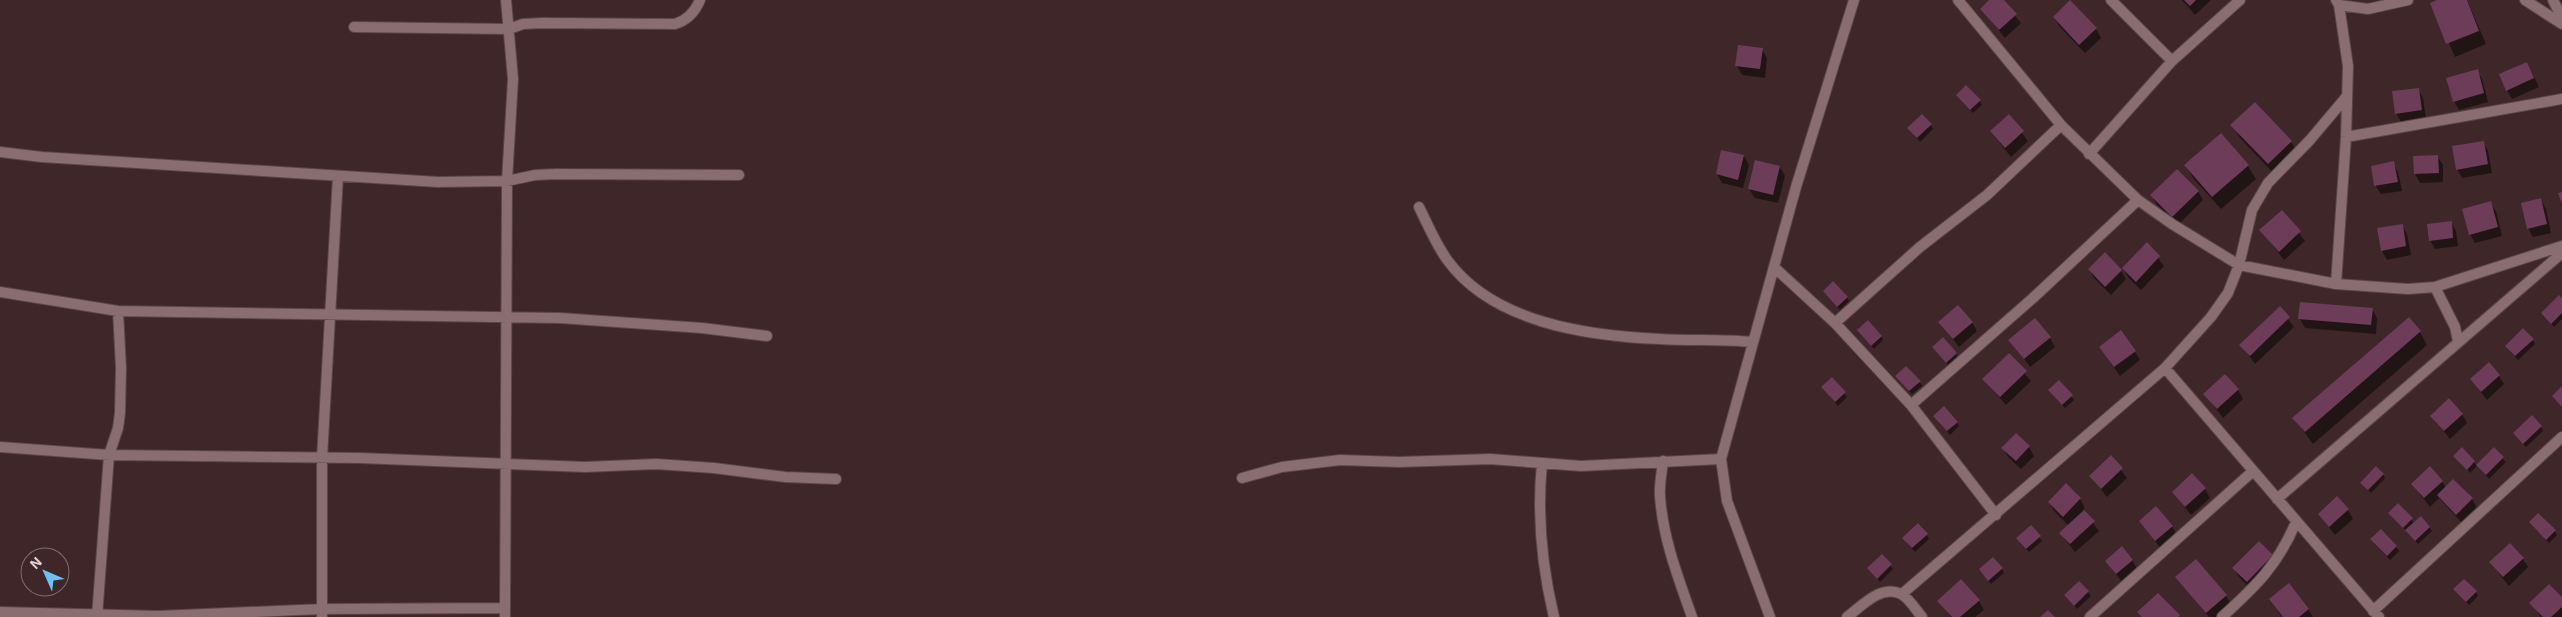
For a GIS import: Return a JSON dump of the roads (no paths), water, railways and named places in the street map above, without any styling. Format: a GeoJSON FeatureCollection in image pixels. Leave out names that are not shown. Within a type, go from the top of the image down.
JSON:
{"type":"FeatureCollection","features":[{"type":"Feature","properties":{"kind":"street"},"geometry":{"type":"LineString","coordinates":[[0,612],[97,617],[218,614],[505,613],[504,462],[507,182],[513,79],[506,0]]}},
{"type":"Feature","properties":{"kind":"street"},"geometry":{"type":"LineString","coordinates":[[354,27],[509,29],[523,24],[542,23],[676,24],[685,21],[696,10],[700,0]]}},
{"type":"Feature","properties":{"kind":"street"},"geometry":{"type":"LineString","coordinates":[[1770,617],[1727,502],[1721,459],[1751,342],[1796,187],[1854,0]]}},
{"type":"Feature","properties":{"kind":"street"},"geometry":{"type":"LineString","coordinates":[[1958,0],[2062,125],[2089,154],[2138,200],[2172,224],[2240,265],[2271,273],[2336,284],[2408,289],[2435,287],[2562,246]]}},
{"type":"Feature","properties":{"kind":"street"},"geometry":{"type":"LineString","coordinates":[[2111,0],[2172,61]]}},
{"type":"Feature","properties":{"kind":"street"},"geometry":{"type":"LineString","coordinates":[[2089,154],[2172,61],[2240,0]]}},
{"type":"Feature","properties":{"kind":"street"},"geometry":{"type":"LineString","coordinates":[[2336,284],[2346,137],[2348,66],[2337,2],[2368,9],[2408,0]]}},
{"type":"Feature","properties":{"kind":"street"},"geometry":{"type":"LineString","coordinates":[[2525,0],[2562,24]]}},
{"type":"Feature","properties":{"kind":"street"},"geometry":{"type":"LineString","coordinates":[[2553,0],[2562,18]]}},
{"type":"Feature","properties":{"kind":"street"},"geometry":{"type":"LineString","coordinates":[[1902,594],[2165,368],[2211,317],[2228,293],[2240,265],[2252,210],[2268,183],[2310,140],[2347,96]]}},
{"type":"Feature","properties":{"kind":"street"},"geometry":{"type":"LineString","coordinates":[[2346,137],[2562,99]]}},
{"type":"Feature","properties":{"kind":"street"},"geometry":{"type":"LineString","coordinates":[[1835,323],[1920,247],[1987,195],[2062,125]]}},
{"type":"Feature","properties":{"kind":"street"},"geometry":{"type":"LineString","coordinates":[[0,152],[42,157],[438,182],[507,182],[534,175],[556,174],[739,176]]}},
{"type":"Feature","properties":{"kind":"street"},"geometry":{"type":"LineString","coordinates":[[322,613],[322,458],[332,314],[332,258],[338,176]]}},
{"type":"Feature","properties":{"kind":"street"},"geometry":{"type":"LineString","coordinates":[[1911,405],[2033,298],[2138,200]]}},
{"type":"Feature","properties":{"kind":"street"},"geometry":{"type":"LineString","coordinates":[[1419,207],[1448,261],[1472,286],[1517,313],[1564,326],[1617,336],[1662,340],[1720,339],[1751,342]]}},
{"type":"Feature","properties":{"kind":"street"},"geometry":{"type":"LineString","coordinates":[[2277,499],[2562,253]]}},
{"type":"Feature","properties":{"kind":"street"},"geometry":{"type":"LineString","coordinates":[[1774,267],[1835,323],[1911,405],[1996,515]]}},
{"type":"Feature","properties":{"kind":"street"},"geometry":{"type":"LineString","coordinates":[[2435,287],[2455,327],[2458,342]]}},
{"type":"Feature","properties":{"kind":"street"},"geometry":{"type":"LineString","coordinates":[[0,292],[118,311],[560,318],[702,328],[767,336]]}},
{"type":"Feature","properties":{"kind":"street"},"geometry":{"type":"LineString","coordinates":[[97,617],[109,455],[118,428],[120,413],[121,368],[118,311]]}},
{"type":"Feature","properties":{"kind":"street"},"geometry":{"type":"LineString","coordinates":[[2165,368],[2252,472],[2376,614],[2562,437]]}},
{"type":"Feature","properties":{"kind":"street"},"geometry":{"type":"LineString","coordinates":[[0,447],[109,455],[504,462],[585,466],[683,465],[785,477],[836,479]]}},
{"type":"Feature","properties":{"kind":"street"},"geometry":{"type":"LineString","coordinates":[[1242,478],[1282,467],[1340,460],[1398,462],[1490,459],[1581,466],[1721,459]]}},
{"type":"Feature","properties":{"kind":"street"},"geometry":{"type":"LineString","coordinates":[[1663,461],[1660,494],[1665,531],[1670,556],[1692,617]]}},
{"type":"Feature","properties":{"kind":"street"},"geometry":{"type":"LineString","coordinates":[[1542,463],[1539,493],[1541,538],[1554,617]]}},
{"type":"Feature","properties":{"kind":"street"},"geometry":{"type":"LineString","coordinates":[[2090,617],[2252,472]]}},
{"type":"Feature","properties":{"kind":"street"},"geometry":{"type":"LineString","coordinates":[[2222,617],[2255,586],[2273,564],[2286,547],[2296,522]]}},
{"type":"Feature","properties":{"kind":"street"},"geometry":{"type":"LineString","coordinates":[[1847,617],[1878,594],[1890,590],[1902,594],[1922,617]]}}]}
